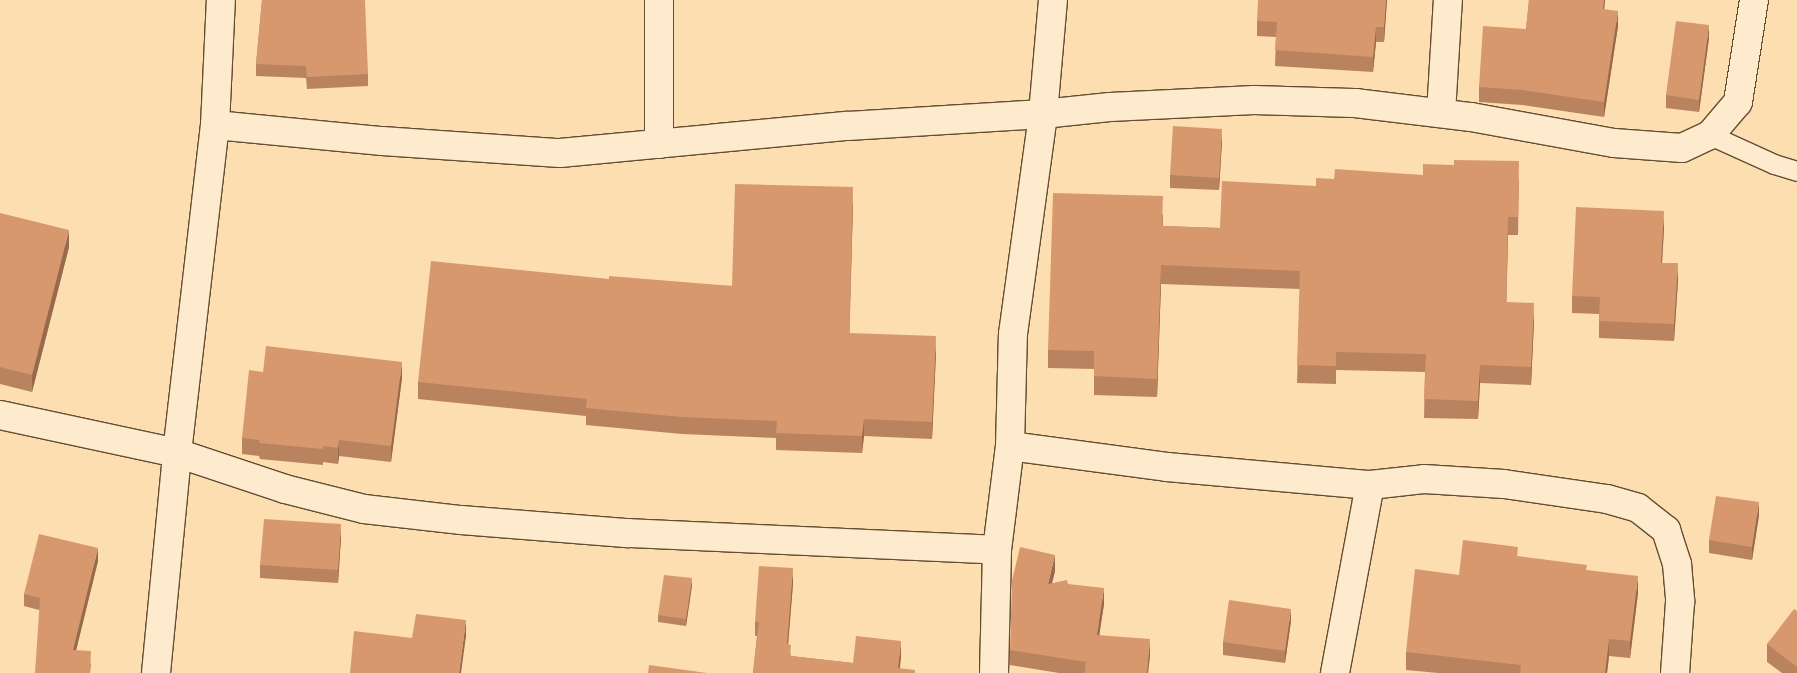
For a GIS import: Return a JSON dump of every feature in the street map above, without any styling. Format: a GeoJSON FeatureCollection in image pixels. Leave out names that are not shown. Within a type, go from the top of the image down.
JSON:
{"type":"FeatureCollection","features":[{"type":"Feature","properties":{"kind":"street"},"geometry":{"type":"LineString","coordinates":[[156,673],[177,453],[215,125],[221,0]]}},
{"type":"Feature","properties":{"kind":"street"},"geometry":{"type":"LineString","coordinates":[[659,0],[659,144]]}},
{"type":"Feature","properties":{"kind":"street"},"geometry":{"type":"LineString","coordinates":[[994,673],[996,550],[1010,446],[1013,334],[1043,114],[1053,0]]}},
{"type":"Feature","properties":{"kind":"street"},"geometry":{"type":"LineString","coordinates":[[1441,113],[1448,0]]}},
{"type":"Feature","properties":{"kind":"street"},"geometry":{"type":"LineString","coordinates":[[215,125],[382,141],[560,153],[848,126],[1043,114],[1110,107],[1254,100],[1355,103],[1441,113],[1614,143],[1682,148],[1710,136],[1738,102],[1754,0]]}},
{"type":"Feature","properties":{"kind":"street"},"geometry":{"type":"LineString","coordinates":[[0,415],[177,453],[285,489],[364,509],[461,520],[628,533],[996,550]]}},
{"type":"Feature","properties":{"kind":"street"},"geometry":{"type":"LineString","coordinates":[[1010,446],[1167,467],[1370,485],[1424,479],[1504,484],[1608,499],[1638,508],[1666,530],[1677,564],[1680,602],[1675,673]]}},
{"type":"Feature","properties":{"kind":"street"},"geometry":{"type":"LineString","coordinates":[[1335,673],[1370,485]]}},
{"type":"Feature","properties":{"kind":"lane"},"geometry":{"type":"LineString","coordinates":[[1710,136],[1774,164],[1797,171]]}},
{"type":"Feature","properties":{"kind":"building"},"geometry":{"type":"Polygon","coordinates":[[[262,0],[365,0],[368,74],[307,77],[306,66],[256,64],[262,0]]]}},
{"type":"Feature","properties":{"kind":"building"},"geometry":{"type":"Polygon","coordinates":[[[1258,0],[1386,0],[1384,27],[1376,27],[1373,57],[1275,50],[1277,22],[1257,21],[1258,0]]]}},
{"type":"Feature","properties":{"kind":"building"},"geometry":{"type":"Polygon","coordinates":[[[1529,0],[1604,0],[1603,9],[1618,11],[1604,102],[1522,90],[1479,87],[1483,26],[1526,29],[1529,0]]]}},
{"type":"Feature","properties":{"kind":"building"},"geometry":{"type":"Polygon","coordinates":[[[1676,21],[1709,25],[1699,100],[1666,95],[1676,21]]]}},
{"type":"Feature","properties":{"kind":"building"},"geometry":{"type":"Polygon","coordinates":[[[1173,126],[1222,129],[1219,178],[1170,175],[1173,126]]]}},
{"type":"Feature","properties":{"kind":"building"},"geometry":{"type":"Polygon","coordinates":[[[1454,160],[1519,161],[1518,217],[1508,217],[1506,302],[1534,303],[1531,367],[1480,365],[1478,401],[1424,399],[1426,354],[1336,352],[1336,366],[1297,365],[1300,271],[1161,265],[1157,379],[1094,376],[1094,351],[1048,350],[1053,193],[1163,196],[1162,226],[1220,228],[1222,181],[1316,186],[1316,178],[1334,179],[1335,169],[1423,175],[1423,164],[1454,165],[1454,160]]]}},
{"type":"Feature","properties":{"kind":"building"},"geometry":{"type":"Polygon","coordinates":[[[735,184],[853,187],[849,333],[936,336],[932,422],[864,419],[862,436],[776,433],[777,421],[682,417],[586,408],[587,399],[418,382],[431,261],[609,279],[609,276],[732,286],[735,184]]]}},
{"type":"Feature","properties":{"kind":"building"},"geometry":{"type":"Polygon","coordinates":[[[1576,207],[1664,211],[1661,263],[1678,263],[1674,324],[1599,321],[1600,297],[1572,296],[1576,207]]]}},
{"type":"Feature","properties":{"kind":"building"},"geometry":{"type":"Polygon","coordinates":[[[0,213],[69,230],[32,375],[0,367],[0,213]]]}},
{"type":"Feature","properties":{"kind":"building"},"geometry":{"type":"Polygon","coordinates":[[[266,346],[402,362],[391,446],[339,440],[338,448],[323,446],[323,449],[260,443],[259,440],[242,438],[249,370],[263,372],[266,346]]]}},
{"type":"Feature","properties":{"kind":"building"},"geometry":{"type":"Polygon","coordinates":[[[1716,496],[1759,502],[1752,547],[1709,540],[1716,496]]]}},
{"type":"Feature","properties":{"kind":"building"},"geometry":{"type":"Polygon","coordinates":[[[264,519],[341,524],[338,570],[260,565],[264,519]]]}},
{"type":"Feature","properties":{"kind":"building"},"geometry":{"type":"Polygon","coordinates":[[[39,534],[98,548],[73,650],[91,651],[90,673],[35,673],[40,598],[24,594],[39,534]]]}},
{"type":"Feature","properties":{"kind":"building"},"geometry":{"type":"Polygon","coordinates":[[[1463,540],[1518,547],[1517,556],[1587,565],[1586,570],[1638,576],[1630,641],[1609,639],[1605,673],[1520,673],[1521,665],[1406,652],[1415,569],[1459,575],[1463,540]]]}},
{"type":"Feature","properties":{"kind":"building"},"geometry":{"type":"Polygon","coordinates":[[[1020,547],[1055,555],[1048,584],[1067,580],[1068,584],[1104,588],[1097,635],[1150,639],[1147,673],[1085,673],[1086,662],[1010,650],[1012,581],[1020,547]]]}},
{"type":"Feature","properties":{"kind":"building"},"geometry":{"type":"Polygon","coordinates":[[[759,566],[793,568],[787,644],[791,645],[790,656],[853,663],[856,636],[901,641],[898,668],[915,670],[915,673],[753,673],[759,622],[755,622],[759,566]]]}},
{"type":"Feature","properties":{"kind":"building"},"geometry":{"type":"Polygon","coordinates":[[[664,575],[692,578],[686,619],[658,615],[664,575]]]}},
{"type":"Feature","properties":{"kind":"building"},"geometry":{"type":"Polygon","coordinates":[[[1229,600],[1291,609],[1285,651],[1223,642],[1229,600]]]}},
{"type":"Feature","properties":{"kind":"building"},"geometry":{"type":"Polygon","coordinates":[[[1794,609],[1797,611],[1797,667],[1767,644],[1794,609]]]}},
{"type":"Feature","properties":{"kind":"building"},"geometry":{"type":"Polygon","coordinates":[[[416,614],[466,620],[459,673],[350,673],[354,631],[412,638],[416,614]]]}},
{"type":"Feature","properties":{"kind":"building"},"geometry":{"type":"Polygon","coordinates":[[[649,665],[707,673],[648,673],[649,665]]]}}]}
